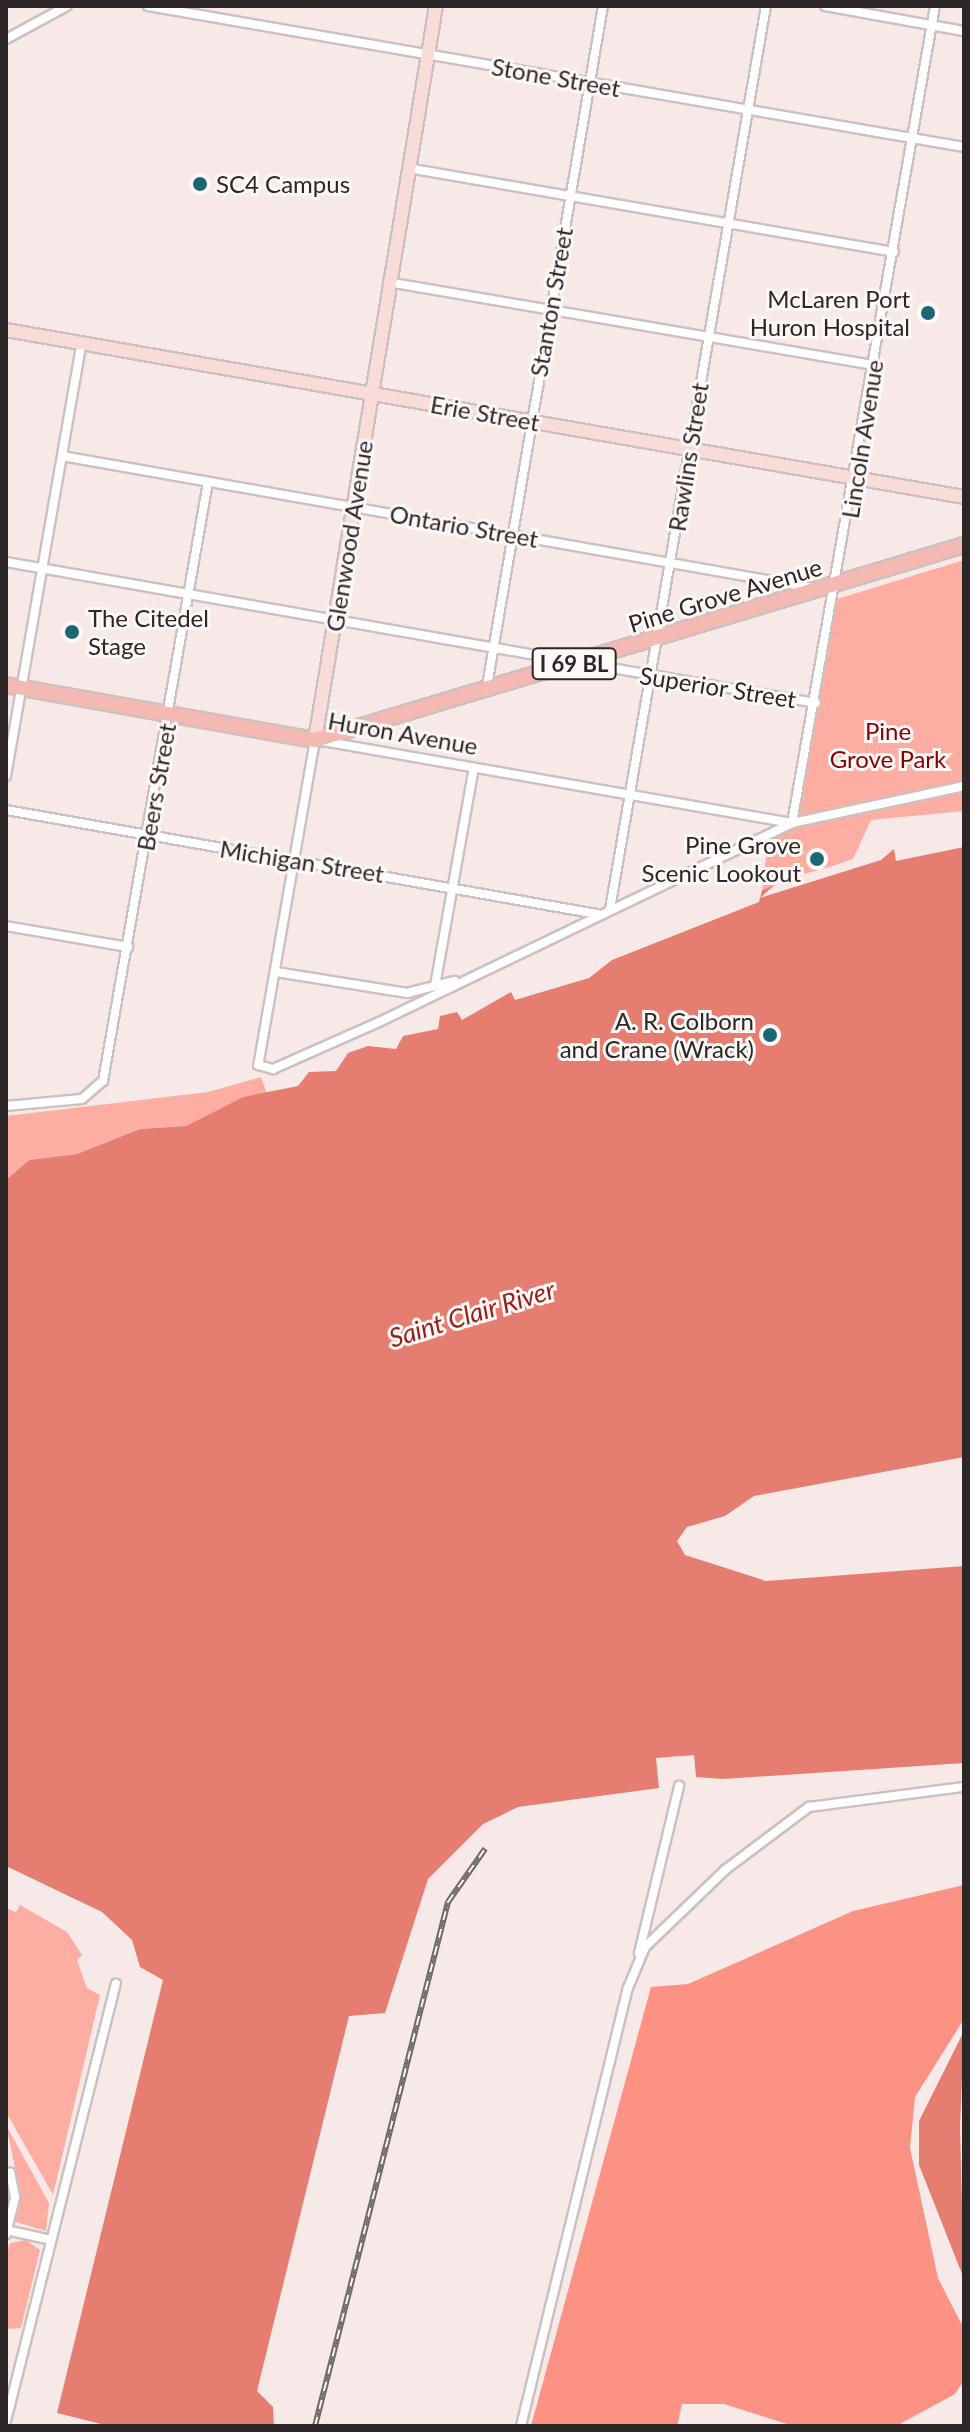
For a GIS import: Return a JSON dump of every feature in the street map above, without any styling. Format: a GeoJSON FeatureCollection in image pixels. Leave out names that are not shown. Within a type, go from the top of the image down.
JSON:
{"type":"FeatureCollection","features":[{"type":"Feature","properties":{"kind":"main road","name":"Pine Grove Avenue"},"geometry":{"type":"LineString","coordinates":[[315,740],[486,692],[964,545]]}},
{"type":"Feature","properties":{"kind":"main road","name":"Huron Avenue"},"geometry":{"type":"LineString","coordinates":[[6,685],[315,740]]}},
{"type":"Feature","properties":{"kind":"street"},"geometry":{"type":"LineString","coordinates":[[6,39],[67,6]]}},
{"type":"Feature","properties":{"kind":"street","name":"Stone Street"},"geometry":{"type":"LineString","coordinates":[[148,6],[964,147]]}},
{"type":"Feature","properties":{"kind":"street","name":"Glenwood Avenue"},"geometry":{"type":"LineString","coordinates":[[436,6],[387,282],[355,507],[258,1065],[273,1069],[463,979]]}},
{"type":"Feature","properties":{"kind":"street","name":"Stanton Street"},"geometry":{"type":"LineString","coordinates":[[486,692],[603,6]]}},
{"type":"Feature","properties":{"kind":"street","name":"Rawlins Street"},"geometry":{"type":"LineString","coordinates":[[610,909],[766,6]]}},
{"type":"Feature","properties":{"kind":"street"},"geometry":{"type":"LineString","coordinates":[[825,6],[964,31]]}},
{"type":"Feature","properties":{"kind":"street","name":"Lincoln Avenue"},"geometry":{"type":"LineString","coordinates":[[792,823],[816,703],[826,588],[856,477],[935,6]]}},
{"type":"Feature","properties":{"kind":"street"},"geometry":{"type":"LineString","coordinates":[[408,168],[894,252]]}},
{"type":"Feature","properties":{"kind":"street"},"geometry":{"type":"LineString","coordinates":[[387,282],[873,365]]}},
{"type":"Feature","properties":{"kind":"street","name":"Erie Street"},"geometry":{"type":"LineString","coordinates":[[6,330],[964,497]]}},
{"type":"Feature","properties":{"kind":"street"},"geometry":{"type":"LineString","coordinates":[[6,776],[82,342]]}},
{"type":"Feature","properties":{"kind":"street","name":"Ontario Street"},"geometry":{"type":"LineString","coordinates":[[62,456],[826,588]]}},
{"type":"Feature","properties":{"kind":"street","name":"Beers Street"},"geometry":{"type":"LineString","coordinates":[[6,1106],[82,1099],[97,1090],[128,947],[208,482]]}},
{"type":"Feature","properties":{"kind":"street","name":"Superior Street"},"geometry":{"type":"LineString","coordinates":[[6,562],[816,703]]}},
{"type":"Feature","properties":{"kind":"street","name":"Huron Avenue"},"geometry":{"type":"LineString","coordinates":[[315,740],[792,823]]}},
{"type":"Feature","properties":{"kind":"street"},"geometry":{"type":"LineString","coordinates":[[435,986],[474,768]]}},
{"type":"Feature","properties":{"kind":"street"},"geometry":{"type":"LineString","coordinates":[[276,972],[407,993],[463,979],[792,823],[964,786]]}},
{"type":"Feature","properties":{"kind":"street","name":"Michigan Street"},"geometry":{"type":"LineString","coordinates":[[6,810],[598,914]]}},
{"type":"Feature","properties":{"kind":"street"},"geometry":{"type":"LineString","coordinates":[[6,926],[128,947]]}},
{"type":"Feature","properties":{"kind":"street"},"geometry":{"type":"LineString","coordinates":[[521,2426],[679,1786]]}},
{"type":"Feature","properties":{"kind":"street"},"geometry":{"type":"LineString","coordinates":[[634,1969],[667,1924],[801,1812],[839,1799],[964,1787]]}},
{"type":"Feature","properties":{"kind":"street"},"geometry":{"type":"LineString","coordinates":[[6,2421],[116,1984]]}},
{"type":"Feature","properties":{"kind":"street"},"geometry":{"type":"LineString","coordinates":[[10,2172],[15,2197],[6,2231],[51,2240]]}},
{"type":"Feature","properties":{"kind":"green space","name":"Pine Grove Park"},"geometry":{"type":"Polygon","coordinates":[[[964,560],[964,811],[871,820],[853,859],[762,890],[768,840],[795,828],[837,599],[964,560]]]}},
{"type":"Feature","properties":{"kind":"green space"},"geometry":{"type":"Polygon","coordinates":[[[261,1077],[267,1094],[243,1097],[186,1126],[140,1129],[77,1154],[29,1160],[6,1180],[6,1116],[208,1092],[261,1077]]]}},
{"type":"Feature","properties":{"kind":"green space"},"geometry":{"type":"Polygon","coordinates":[[[20,1905],[67,1932],[82,1955],[77,1960],[87,1988],[100,1995],[53,2195],[6,2112],[6,1908],[16,1912],[20,1905]]]}},
{"type":"Feature","properties":{"kind":"green space"},"geometry":{"type":"Polygon","coordinates":[[[6,2125],[49,2203],[46,2231],[16,2222],[18,2182],[6,2125]]]}},
{"type":"Feature","properties":{"kind":"green space"},"geometry":{"type":"Polygon","coordinates":[[[26,2240],[40,2250],[21,2328],[6,2329],[6,2254],[10,2243],[26,2240]]]}},
{"type":"Feature","properties":{"kind":"shaded area"},"geometry":{"type":"Polygon","coordinates":[[[964,1885],[964,2019],[915,2097],[910,2148],[938,2278],[964,2329],[964,2380],[955,2394],[896,2426],[793,2426],[724,2404],[682,2404],[677,2426],[531,2426],[651,1987],[688,1984],[853,1911],[964,1885]]]}},
{"type":"Feature","properties":{"kind":"water","name":"Saint Clair River"},"geometry":{"type":"Polygon","coordinates":[[[964,847],[964,1457],[754,1496],[725,1516],[687,1527],[677,1541],[685,1555],[766,1581],[964,1566],[964,1763],[723,1779],[696,1777],[694,1755],[656,1758],[659,1788],[518,1807],[483,1824],[428,1879],[385,2013],[349,2016],[257,2391],[273,2407],[274,2426],[109,2426],[57,2413],[163,1980],[140,1967],[132,1940],[102,1912],[6,1866],[6,1180],[29,1160],[77,1154],[140,1129],[186,1126],[243,1097],[298,1086],[309,1072],[336,1071],[348,1053],[368,1046],[396,1049],[403,1036],[438,1029],[440,1016],[457,1012],[462,1020],[511,992],[515,1000],[589,978],[612,960],[759,902],[762,890],[780,883],[894,849],[896,861],[964,847]]]}},
{"type":"Feature","properties":{"kind":"water"},"geometry":{"type":"Polygon","coordinates":[[[964,2031],[960,2127],[964,2279],[919,2165],[919,2121],[964,2031]]]}},
{"type":"Feature","properties":{"kind":"pier"},"geometry":{"type":"Polygon","coordinates":[[[894,849],[881,860],[760,898],[779,881],[894,849]]]}},
{"type":"Feature","properties":{"kind":"railway"},"geometry":{"type":"LineString","coordinates":[[315,2426],[448,1902],[485,1849]]}},
{"type":"Feature","properties":{"kind":"place","name":"SC4 Campus"},"geometry":{"type":"Point","coordinates":[200,184]}},
{"type":"Feature","properties":{"kind":"place","name":"McLaren Port Huron Hospital"},"geometry":{"type":"Point","coordinates":[928,313]}},
{"type":"Feature","properties":{"kind":"place","name":"The Citedel Stage"},"geometry":{"type":"Point","coordinates":[72,632]}},
{"type":"Feature","properties":{"kind":"place","name":"Pine Grove Scenic Lookout"},"geometry":{"type":"Point","coordinates":[817,859]}},
{"type":"Feature","properties":{"kind":"place","name":"A. R. Colborn and Crane (Wrack)"},"geometry":{"type":"Point","coordinates":[770,1035]}}]}
